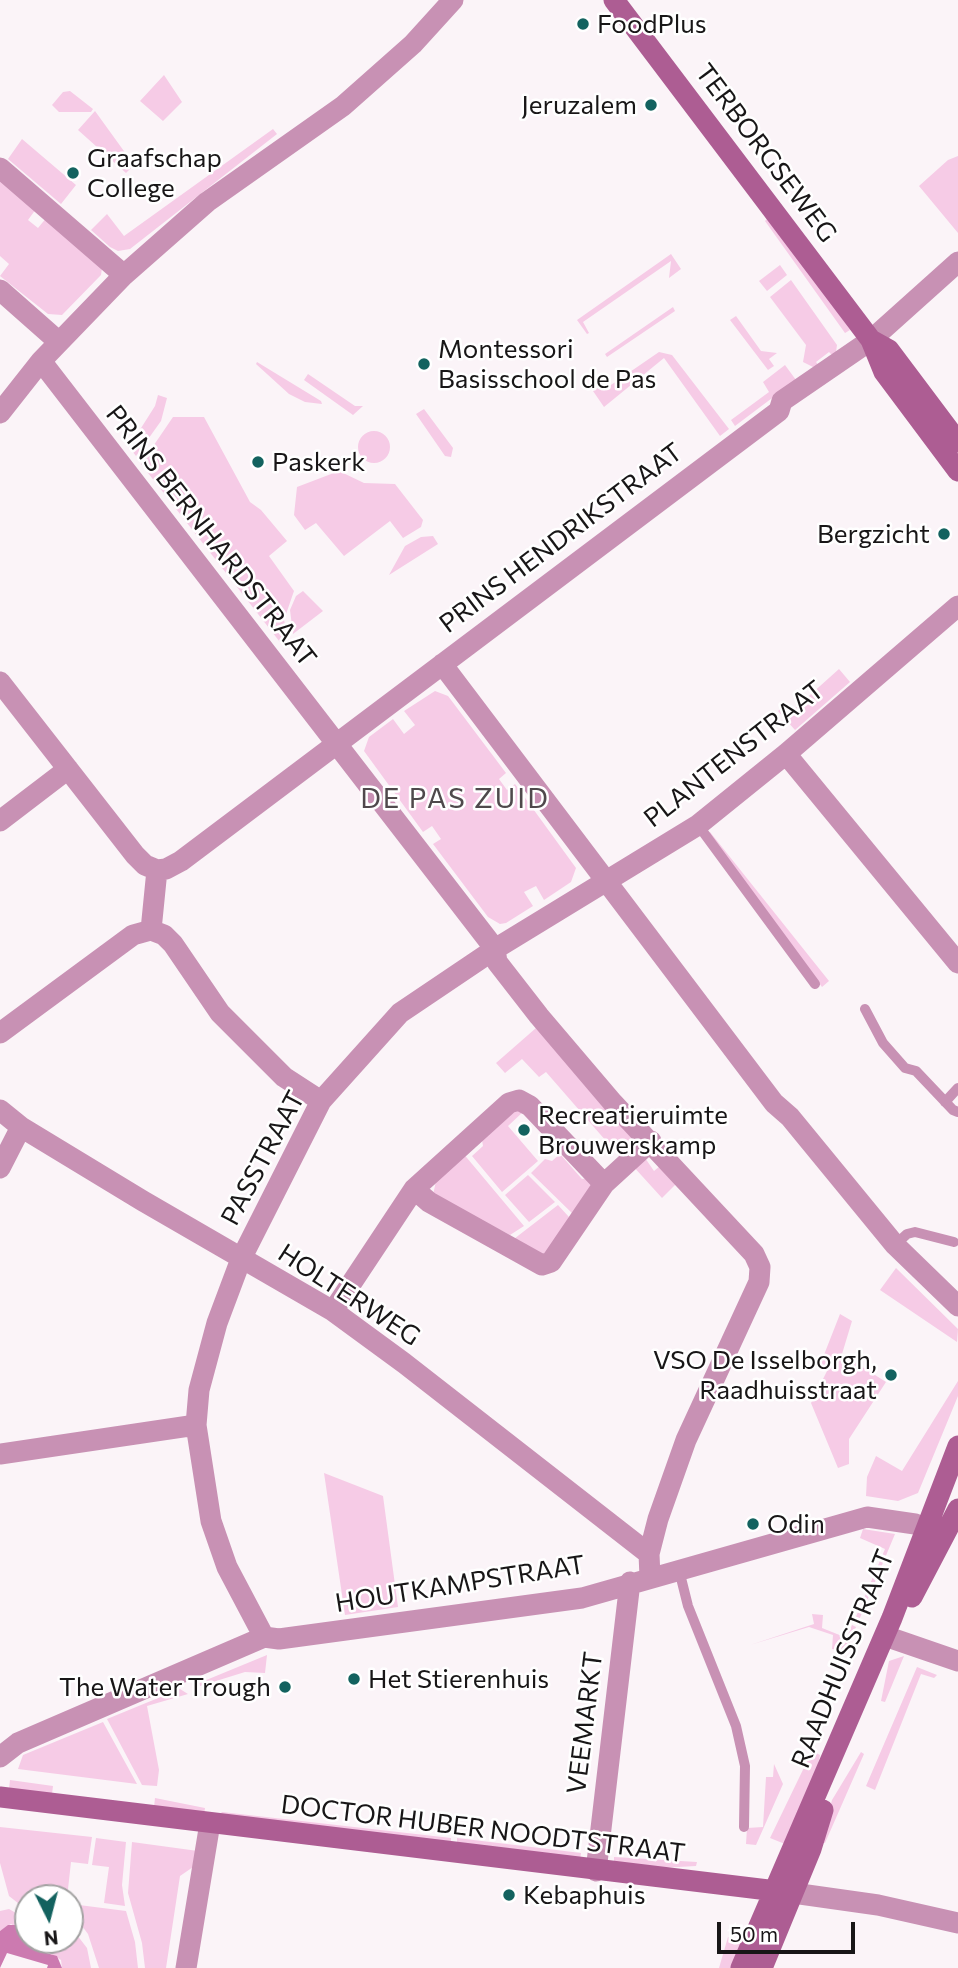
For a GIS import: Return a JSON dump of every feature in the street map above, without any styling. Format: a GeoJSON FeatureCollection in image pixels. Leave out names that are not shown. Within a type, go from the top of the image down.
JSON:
{"type":"FeatureCollection","features":[{"type":"Feature","properties":{"kind":"main road","name":"TERBORGSEWEG"},"geometry":{"type":"LineString","coordinates":[[614,0],[871,340],[884,373],[958,471]]}},
{"type":"Feature","properties":{"kind":"main road","name":"TERBORGSEWEG"},"geometry":{"type":"LineString","coordinates":[[871,340],[889,350],[958,442]]}},
{"type":"Feature","properties":{"kind":"main road","name":"RAADHUISSTRAAT"},"geometry":{"type":"LineString","coordinates":[[783,1891],[888,1637],[958,1446]]}},
{"type":"Feature","properties":{"kind":"main road","name":"RAADHUISSTRAAT"},"geometry":{"type":"LineString","coordinates":[[928,1529],[958,1509]]}},
{"type":"Feature","properties":{"kind":"main road","name":"DOCTOR HUBER NOODTSTRAAT"},"geometry":{"type":"LineString","coordinates":[[0,1797],[210,1823],[597,1861],[680,1882],[783,1891]]}},
{"type":"Feature","properties":{"kind":"main road"},"geometry":{"type":"LineString","coordinates":[[741,1968],[783,1891]]}},
{"type":"Feature","properties":{"kind":"main road"},"geometry":{"type":"LineString","coordinates":[[762,1968],[783,1891]]}},
{"type":"Feature","properties":{"kind":"street"},"geometry":{"type":"LineString","coordinates":[[0,413],[41,361],[124,275],[207,202],[343,106],[413,44],[453,0]]}},
{"type":"Feature","properties":{"kind":"street"},"geometry":{"type":"LineString","coordinates":[[0,168],[124,275]]}},
{"type":"Feature","properties":{"kind":"street","name":"PRINS HENDRIKSTRAAT"},"geometry":{"type":"LineString","coordinates":[[157,870],[166,869],[181,861],[779,411],[782,401],[818,379],[871,340],[958,262]]}},
{"type":"Feature","properties":{"kind":"street"},"geometry":{"type":"LineString","coordinates":[[0,290],[60,342]]}},
{"type":"Feature","properties":{"kind":"street","name":"PRINS BERNHARDSTRAAT"},"geometry":{"type":"LineString","coordinates":[[41,361],[495,949],[497,962],[539,1016],[613,1103],[651,1141]]}},
{"type":"Feature","properties":{"kind":"street","name":"PLANTENSTRAAT"},"geometry":{"type":"LineString","coordinates":[[495,949],[698,825],[786,754],[958,606]]}},
{"type":"Feature","properties":{"kind":"street"},"geometry":{"type":"LineString","coordinates":[[442,664],[774,1103],[790,1116],[895,1245],[958,1306]]}},
{"type":"Feature","properties":{"kind":"street"},"geometry":{"type":"LineString","coordinates":[[0,682],[135,855],[145,865],[157,870],[151,930]]}},
{"type":"Feature","properties":{"kind":"street"},"geometry":{"type":"LineString","coordinates":[[786,754],[958,962]]}},
{"type":"Feature","properties":{"kind":"street"},"geometry":{"type":"LineString","coordinates":[[0,821],[68,769]]}},
{"type":"Feature","properties":{"kind":"street"},"geometry":{"type":"LineString","coordinates":[[0,1033],[134,935],[151,930],[164,935],[173,944],[220,1013],[284,1077],[321,1101]]}},
{"type":"Feature","properties":{"kind":"street","name":"PASSTRAAT"},"geometry":{"type":"LineString","coordinates":[[264,1637],[227,1567],[211,1521],[196,1425],[199,1390],[216,1323],[241,1259],[321,1101],[400,1013],[495,949]]}},
{"type":"Feature","properties":{"kind":"street"},"geometry":{"type":"LineString","coordinates":[[332,1311],[414,1189],[509,1103],[519,1100],[530,1106],[604,1184]]}},
{"type":"Feature","properties":{"kind":"street","name":"HOLTERWEG"},"geometry":{"type":"LineString","coordinates":[[0,1110],[21,1127],[332,1311],[404,1363],[649,1554]]}},
{"type":"Feature","properties":{"kind":"street"},"geometry":{"type":"LineString","coordinates":[[0,1168],[21,1127]]}},
{"type":"Feature","properties":{"kind":"street"},"geometry":{"type":"LineString","coordinates":[[414,1189],[429,1202],[542,1265],[551,1262],[604,1184],[651,1141]]}},
{"type":"Feature","properties":{"kind":"street","name":"VEEMARKT"},"geometry":{"type":"LineString","coordinates":[[597,1861],[640,1580],[658,1518],[686,1440],[759,1282],[760,1267],[754,1254],[651,1141]]}},
{"type":"Feature","properties":{"kind":"street"},"geometry":{"type":"LineString","coordinates":[[0,1454],[196,1425]]}},
{"type":"Feature","properties":{"kind":"street","name":"HOUTKAMPSTRAAT"},"geometry":{"type":"LineString","coordinates":[[0,1757],[18,1743],[264,1637],[279,1639],[582,1598],[860,1518],[928,1529]]}},
{"type":"Feature","properties":{"kind":"street"},"geometry":{"type":"LineString","coordinates":[[888,1637],[958,1661]]}},
{"type":"Feature","properties":{"kind":"street"},"geometry":{"type":"LineString","coordinates":[[186,1968],[210,1823]]}},
{"type":"Feature","properties":{"kind":"street","name":"DOCTOR HUBER NOODTSTRAAT"},"geometry":{"type":"LineString","coordinates":[[783,1891],[878,1905],[958,1923]]}},
{"type":"Feature","properties":{"kind":"lane"},"geometry":{"type":"LineString","coordinates":[[698,825],[815,984]]}},
{"type":"Feature","properties":{"kind":"lane"},"geometry":{"type":"LineString","coordinates":[[865,1009],[883,1043],[905,1068],[916,1071],[958,1112]]}},
{"type":"Feature","properties":{"kind":"lane"},"geometry":{"type":"LineString","coordinates":[[945,1102],[958,1088]]}},
{"type":"Feature","properties":{"kind":"lane"},"geometry":{"type":"LineString","coordinates":[[895,1245],[907,1234],[915,1232],[954,1242]]}},
{"type":"Feature","properties":{"kind":"lane"},"geometry":{"type":"LineString","coordinates":[[679,1570],[688,1606],[736,1726],[745,1766],[744,1827]]}},
{"type":"Feature","properties":{"kind":"shaded area"},"geometry":{"type":"Polygon","coordinates":[[[164,75],[182,102],[163,121],[140,101],[164,75]]]}},
{"type":"Feature","properties":{"kind":"shaded area"},"geometry":{"type":"Polygon","coordinates":[[[70,91],[93,109],[91,112],[59,112],[52,105],[63,92],[70,91]]]}},
{"type":"Feature","properties":{"kind":"shaded area"},"geometry":{"type":"Polygon","coordinates":[[[95,111],[134,165],[126,173],[78,130],[95,111]]]}},
{"type":"Feature","properties":{"kind":"shaded area"},"geometry":{"type":"Polygon","coordinates":[[[273,129],[277,134],[130,249],[118,251],[91,230],[107,214],[124,236],[273,129]]]}},
{"type":"Feature","properties":{"kind":"shaded area"},"geometry":{"type":"Polygon","coordinates":[[[22,139],[76,185],[61,204],[8,159],[22,139]]]}},
{"type":"Feature","properties":{"kind":"shaded area"},"geometry":{"type":"Polygon","coordinates":[[[958,156],[958,233],[919,186],[948,160],[958,156]]]}},
{"type":"Feature","properties":{"kind":"shaded area"},"geometry":{"type":"Polygon","coordinates":[[[0,178],[36,209],[28,220],[38,228],[47,217],[102,268],[101,275],[62,315],[48,314],[0,276],[9,264],[0,256],[0,178]]]}},
{"type":"Feature","properties":{"kind":"shaded area"},"geometry":{"type":"Polygon","coordinates":[[[769,217],[850,330],[845,333],[765,221],[769,217]]]}},
{"type":"Feature","properties":{"kind":"shaded area"},"geometry":{"type":"Polygon","coordinates":[[[671,254],[681,269],[669,278],[671,261],[583,322],[589,333],[587,334],[577,320],[671,254]]]}},
{"type":"Feature","properties":{"kind":"shaded area"},"geometry":{"type":"Polygon","coordinates":[[[780,265],[787,275],[767,291],[759,281],[780,265]]]}},
{"type":"Feature","properties":{"kind":"shaded area"},"geometry":{"type":"Polygon","coordinates":[[[791,280],[837,345],[836,352],[832,355],[829,352],[816,362],[819,366],[815,368],[803,362],[806,345],[770,297],[791,280]]]}},
{"type":"Feature","properties":{"kind":"shaded area"},"geometry":{"type":"Polygon","coordinates":[[[673,307],[675,311],[607,357],[605,354],[673,307]]]}},
{"type":"Feature","properties":{"kind":"shaded area"},"geometry":{"type":"Polygon","coordinates":[[[736,316],[761,351],[777,353],[769,359],[774,366],[768,370],[730,320],[736,316]]]}},
{"type":"Feature","properties":{"kind":"shaded area"},"geometry":{"type":"Polygon","coordinates":[[[659,352],[672,355],[729,429],[720,436],[664,358],[604,407],[593,391],[604,383],[608,387],[659,352]]]}},
{"type":"Feature","properties":{"kind":"shaded area"},"geometry":{"type":"Polygon","coordinates":[[[257,362],[322,404],[305,402],[289,394],[256,364],[257,362]]]}},
{"type":"Feature","properties":{"kind":"shaded area"},"geometry":{"type":"Polygon","coordinates":[[[785,365],[796,380],[735,426],[731,420],[769,392],[763,382],[785,365]]]}},
{"type":"Feature","properties":{"kind":"shaded area"},"geometry":{"type":"Polygon","coordinates":[[[308,374],[355,406],[363,406],[353,415],[304,380],[308,374]]]}},
{"type":"Feature","properties":{"kind":"shaded area"},"geometry":{"type":"Polygon","coordinates":[[[158,395],[167,398],[161,421],[136,456],[129,447],[155,406],[158,395]]]}},
{"type":"Feature","properties":{"kind":"shaded area"},"geometry":{"type":"Polygon","coordinates":[[[424,409],[453,448],[451,457],[445,456],[416,414],[424,409]]]}},
{"type":"Feature","properties":{"kind":"shaded area"},"geometry":{"type":"Polygon","coordinates":[[[173,417],[204,417],[250,502],[261,510],[287,541],[269,556],[294,591],[284,620],[289,642],[283,646],[141,464],[173,417]]]}},
{"type":"Feature","properties":{"kind":"shaded area"},"geometry":{"type":"Polygon","coordinates":[[[374,431],[385,436],[390,447],[385,458],[374,463],[363,458],[358,447],[363,436],[374,431]]]}},
{"type":"Feature","properties":{"kind":"shaded area"},"geometry":{"type":"Polygon","coordinates":[[[339,471],[364,483],[395,484],[423,520],[421,527],[403,538],[390,521],[344,556],[316,523],[305,530],[294,515],[297,487],[339,471]]]}},
{"type":"Feature","properties":{"kind":"shaded area"},"geometry":{"type":"Polygon","coordinates":[[[433,536],[438,544],[389,575],[405,546],[421,537],[433,536]]]}},
{"type":"Feature","properties":{"kind":"shaded area"},"geometry":{"type":"Polygon","coordinates":[[[303,591],[323,611],[293,634],[290,610],[296,596],[303,591]]]}},
{"type":"Feature","properties":{"kind":"shaded area"},"geometry":{"type":"Polygon","coordinates":[[[839,669],[850,682],[795,730],[778,711],[785,705],[791,712],[839,669]]]}},
{"type":"Feature","properties":{"kind":"shaded area"},"geometry":{"type":"Polygon","coordinates":[[[435,691],[448,696],[506,773],[499,779],[507,790],[515,784],[576,868],[571,882],[544,900],[536,886],[524,892],[533,906],[506,923],[500,924],[488,917],[433,844],[441,839],[432,826],[423,832],[364,751],[369,737],[393,719],[404,734],[415,725],[404,711],[435,691]]]}},
{"type":"Feature","properties":{"kind":"shaded area"},"geometry":{"type":"Polygon","coordinates":[[[710,832],[829,981],[822,987],[708,834],[710,832]]]}},
{"type":"Feature","properties":{"kind":"shaded area"},"geometry":{"type":"Polygon","coordinates":[[[536,1028],[642,1139],[620,1157],[546,1072],[539,1077],[522,1059],[505,1073],[496,1063],[536,1028]]]}},
{"type":"Feature","properties":{"kind":"shaded area"},"geometry":{"type":"Polygon","coordinates":[[[511,1107],[524,1111],[508,1126],[538,1161],[502,1192],[472,1156],[483,1146],[482,1140],[511,1107]]]}},
{"type":"Feature","properties":{"kind":"shaded area"},"geometry":{"type":"Polygon","coordinates":[[[462,1152],[524,1226],[510,1235],[433,1195],[436,1181],[462,1152]]]}},
{"type":"Feature","properties":{"kind":"shaded area"},"geometry":{"type":"Polygon","coordinates":[[[560,1154],[582,1179],[588,1178],[592,1185],[576,1217],[531,1173],[545,1159],[552,1161],[560,1154]]]}},
{"type":"Feature","properties":{"kind":"shaded area"},"geometry":{"type":"Polygon","coordinates":[[[643,1155],[654,1171],[660,1166],[678,1182],[662,1198],[632,1165],[643,1155]]]}},
{"type":"Feature","properties":{"kind":"shaded area"},"geometry":{"type":"Polygon","coordinates":[[[528,1175],[555,1202],[529,1222],[505,1195],[528,1175]]]}},
{"type":"Feature","properties":{"kind":"shaded area"},"geometry":{"type":"Polygon","coordinates":[[[558,1205],[569,1217],[548,1256],[510,1242],[558,1205]]]}},
{"type":"Feature","properties":{"kind":"shaded area"},"geometry":{"type":"Polygon","coordinates":[[[896,1268],[958,1329],[957,1342],[880,1290],[896,1268]]]}},
{"type":"Feature","properties":{"kind":"shaded area"},"geometry":{"type":"Polygon","coordinates":[[[840,1314],[852,1321],[842,1354],[886,1382],[849,1439],[849,1464],[838,1468],[811,1403],[828,1369],[820,1365],[840,1314]]]}},
{"type":"Feature","properties":{"kind":"shaded area"},"geometry":{"type":"Polygon","coordinates":[[[958,1381],[958,1396],[918,1493],[898,1501],[866,1496],[867,1477],[876,1456],[902,1471],[958,1381]]]}},
{"type":"Feature","properties":{"kind":"shaded area"},"geometry":{"type":"Polygon","coordinates":[[[324,1473],[383,1496],[398,1607],[345,1615],[324,1473]]]}},
{"type":"Feature","properties":{"kind":"shaded area"},"geometry":{"type":"Polygon","coordinates":[[[863,1529],[895,1534],[859,1620],[855,1619],[885,1549],[860,1538],[863,1529]]]}},
{"type":"Feature","properties":{"kind":"shaded area"},"geometry":{"type":"Polygon","coordinates":[[[812,1614],[823,1615],[822,1628],[847,1638],[852,1625],[856,1627],[847,1651],[832,1649],[833,1635],[809,1627],[750,1645],[814,1624],[812,1614]]]}},
{"type":"Feature","properties":{"kind":"shaded area"},"geometry":{"type":"Polygon","coordinates":[[[267,1655],[265,1673],[245,1672],[200,1686],[199,1683],[267,1655]]]}},
{"type":"Feature","properties":{"kind":"shaded area"},"geometry":{"type":"Polygon","coordinates":[[[904,1656],[885,1702],[881,1701],[889,1661],[904,1656]]]}},
{"type":"Feature","properties":{"kind":"shaded area"},"geometry":{"type":"Polygon","coordinates":[[[917,1667],[937,1675],[934,1678],[921,1674],[875,1790],[866,1786],[917,1667]]]}},
{"type":"Feature","properties":{"kind":"shaded area"},"geometry":{"type":"Polygon","coordinates":[[[180,1689],[188,1694],[147,1706],[159,1770],[157,1786],[142,1785],[107,1719],[180,1689]]]}},
{"type":"Feature","properties":{"kind":"shaded area"},"geometry":{"type":"Polygon","coordinates":[[[103,1722],[137,1784],[18,1769],[23,1755],[103,1722]]]}},
{"type":"Feature","properties":{"kind":"shaded area"},"geometry":{"type":"Polygon","coordinates":[[[812,1751],[820,1755],[812,1795],[785,1844],[770,1838],[812,1751]]]}},
{"type":"Feature","properties":{"kind":"shaded area"},"geometry":{"type":"Polygon","coordinates":[[[861,1752],[864,1754],[825,1843],[820,1843],[832,1800],[861,1752]]]}},
{"type":"Feature","properties":{"kind":"shaded area"},"geometry":{"type":"Polygon","coordinates":[[[774,1764],[783,1784],[756,1845],[746,1844],[747,1828],[763,1827],[766,1777],[773,1777],[774,1764]]]}},
{"type":"Feature","properties":{"kind":"shaded area"},"geometry":{"type":"Polygon","coordinates":[[[10,1780],[53,1786],[52,1794],[9,1789],[10,1780]]]}},
{"type":"Feature","properties":{"kind":"shaded area"},"geometry":{"type":"Polygon","coordinates":[[[155,1798],[205,1808],[204,1815],[154,1807],[155,1798]]]}},
{"type":"Feature","properties":{"kind":"shaded area"},"geometry":{"type":"Polygon","coordinates":[[[222,1812],[451,1838],[451,1845],[219,1815],[222,1812]]]}},
{"type":"Feature","properties":{"kind":"shaded area"},"geometry":{"type":"Polygon","coordinates":[[[0,1827],[92,1837],[88,1864],[71,1862],[69,1884],[14,1884],[14,1900],[9,1896],[0,1863],[0,1827]]]}},
{"type":"Feature","properties":{"kind":"shaded area"},"geometry":{"type":"Polygon","coordinates":[[[96,1838],[126,1842],[122,1885],[125,1906],[104,1903],[109,1867],[92,1865],[96,1838]]]}},
{"type":"Feature","properties":{"kind":"shaded area"},"geometry":{"type":"Polygon","coordinates":[[[457,1838],[581,1853],[580,1861],[457,1843],[457,1838]]]}},
{"type":"Feature","properties":{"kind":"shaded area"},"geometry":{"type":"Polygon","coordinates":[[[132,1842],[198,1851],[196,1865],[180,1876],[166,1968],[145,1968],[142,1943],[128,1893],[132,1842]]]}},
{"type":"Feature","properties":{"kind":"shaded area"},"geometry":{"type":"Polygon","coordinates":[[[614,1857],[697,1862],[696,1866],[660,1868],[614,1864],[614,1857]]]}},
{"type":"Feature","properties":{"kind":"shaded area"},"geometry":{"type":"Polygon","coordinates":[[[84,1906],[126,1911],[135,1942],[138,1968],[99,1968],[84,1929],[84,1906]]]}},
{"type":"Feature","properties":{"kind":"shaded area"},"geometry":{"type":"Polygon","coordinates":[[[9,1909],[14,1912],[14,1926],[11,1924],[0,1931],[0,1911],[9,1909]]]}},
{"type":"Feature","properties":{"kind":"shaded area"},"geometry":{"type":"Polygon","coordinates":[[[8,1925],[14,1925],[14,1954],[57,1956],[62,1968],[47,1968],[48,1965],[7,1953],[0,1968],[0,1931],[8,1925]]]}},
{"type":"Feature","properties":{"kind":"shaded area"},"geometry":{"type":"Polygon","coordinates":[[[728,1937],[743,1943],[735,1968],[719,1968],[728,1937]]]}},
{"type":"Feature","properties":{"kind":"shaded area"},"geometry":{"type":"Polygon","coordinates":[[[84,1944],[91,1968],[62,1968],[61,1960],[51,1954],[84,1954],[84,1944]]]}},
{"type":"Feature","properties":{"kind":"place","name":"FoodPlus"},"geometry":{"type":"Point","coordinates":[583,24]}},
{"type":"Feature","properties":{"kind":"place","name":"Jeruzalem"},"geometry":{"type":"Point","coordinates":[651,105]}},
{"type":"Feature","properties":{"kind":"place","name":"Graafschap College"},"geometry":{"type":"Point","coordinates":[73,173]}},
{"type":"Feature","properties":{"kind":"place","name":"Montessori Basisschool de Pas"},"geometry":{"type":"Point","coordinates":[424,364]}},
{"type":"Feature","properties":{"kind":"place","name":"Paskerk"},"geometry":{"type":"Point","coordinates":[258,462]}},
{"type":"Feature","properties":{"kind":"place","name":"Bergzicht"},"geometry":{"type":"Point","coordinates":[944,534]}},
{"type":"Feature","properties":{"kind":"place","name":"Recreatieruimte Brouwerskamp"},"geometry":{"type":"Point","coordinates":[524,1130]}},
{"type":"Feature","properties":{"kind":"place","name":"VSO De Isselborgh, Raadhuisstraat"},"geometry":{"type":"Point","coordinates":[891,1375]}},
{"type":"Feature","properties":{"kind":"place","name":"Odin"},"geometry":{"type":"Point","coordinates":[753,1524]}},
{"type":"Feature","properties":{"kind":"place","name":"Het Stierenhuis"},"geometry":{"type":"Point","coordinates":[354,1679]}},
{"type":"Feature","properties":{"kind":"place","name":"The Water Trough"},"geometry":{"type":"Point","coordinates":[285,1687]}},
{"type":"Feature","properties":{"kind":"place","name":"Kebaphuis"},"geometry":{"type":"Point","coordinates":[509,1895]}},
{"type":"Feature","properties":{"kind":"district","name":"DE PAS ZUID"},"geometry":{"type":"Point","coordinates":[455,799]}}]}
